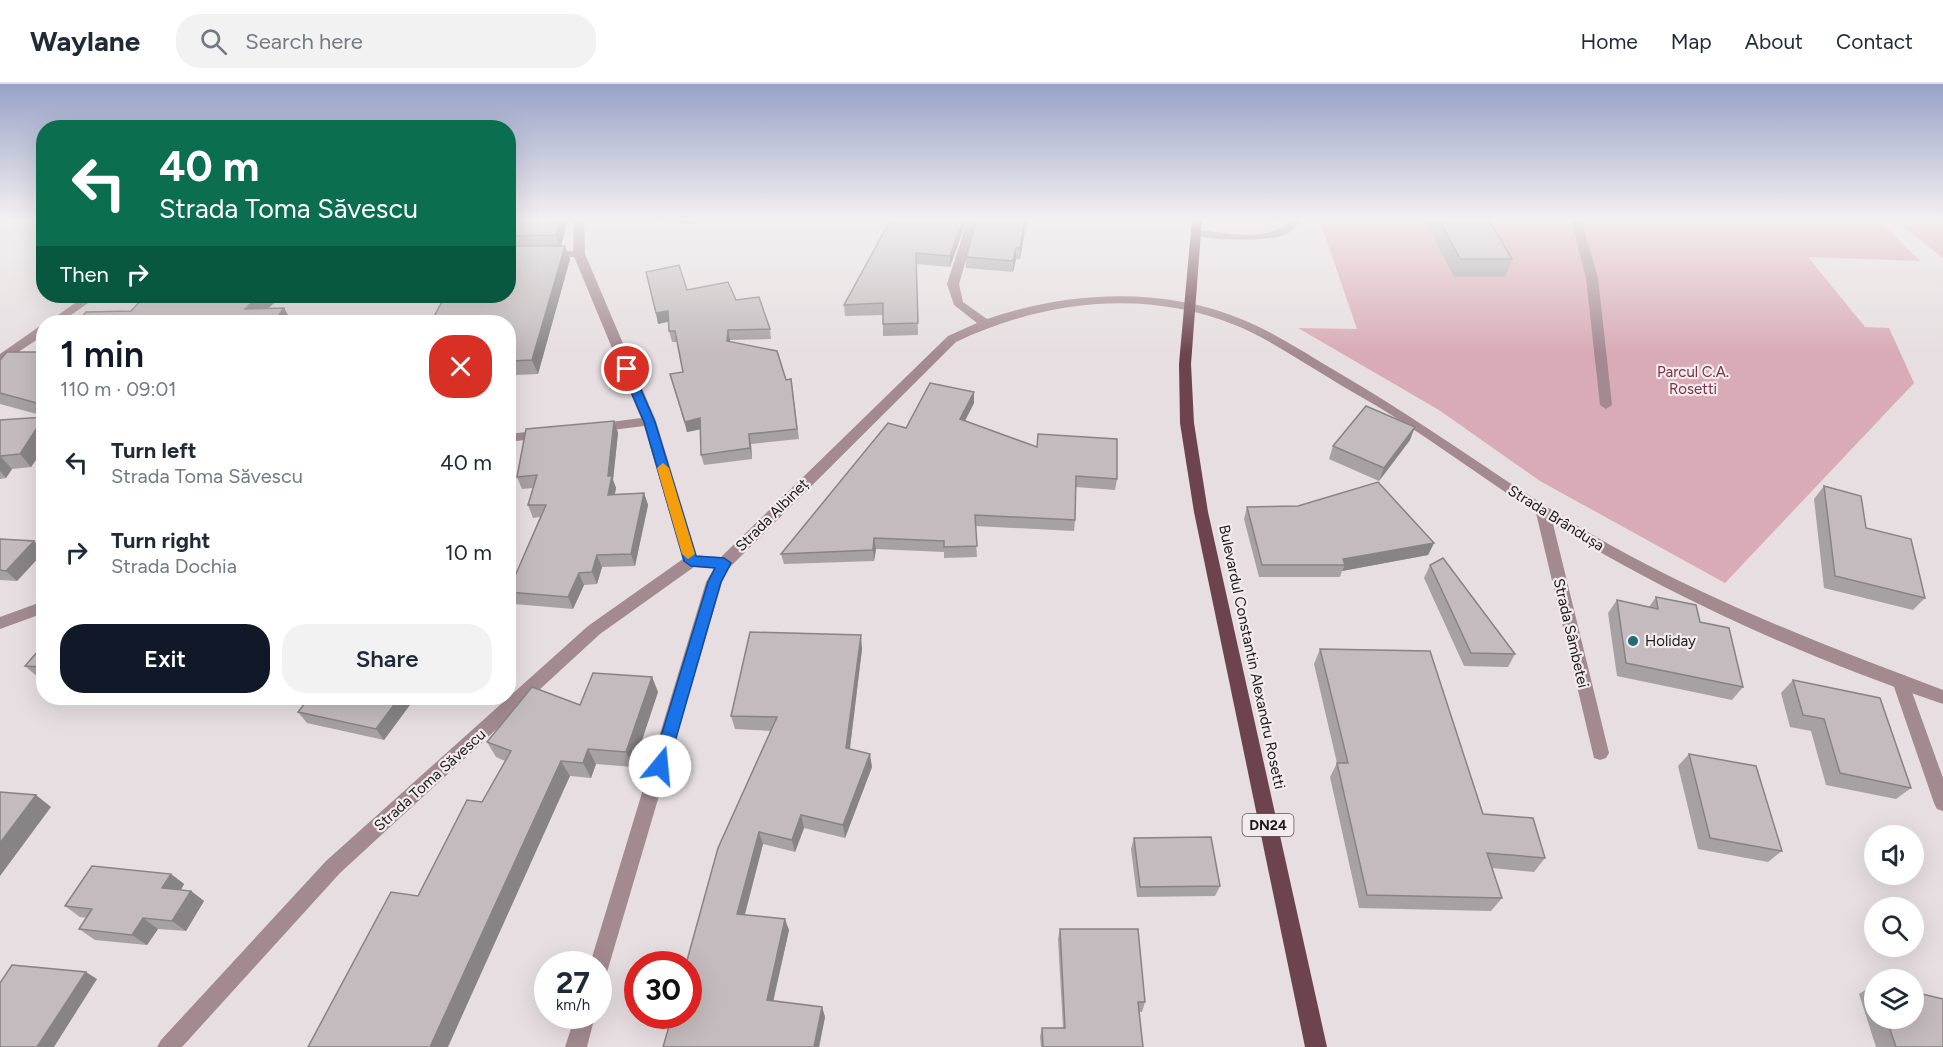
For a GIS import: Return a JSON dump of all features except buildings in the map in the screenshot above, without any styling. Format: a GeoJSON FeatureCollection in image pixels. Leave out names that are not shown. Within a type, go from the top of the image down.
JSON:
{"type":"FeatureCollection","features":[{"type":"Feature","properties":{"kind":"main road","name":"DN24"},"geometry":{"type":"LineString","coordinates":[[1188,307],[1194,264]]}},
{"type":"Feature","properties":{"kind":"main road","name":"Bulevardul Constantin Alexandru Rosetti"},"geometry":{"type":"LineString","coordinates":[[1188,307],[1185,364],[1187,423],[1201,512],[1316,1047]]}},
{"type":"Feature","properties":{"kind":"street"},"geometry":{"type":"LineString","coordinates":[[583,264],[650,422],[691,561],[724,563]]}},
{"type":"Feature","properties":{"kind":"street"},"geometry":{"type":"LineString","coordinates":[[959,264],[953,284],[958,303],[983,321]]}},
{"type":"Feature","properties":{"kind":"street"},"geometry":{"type":"LineString","coordinates":[[1588,264],[1592,278],[1606,405]]}},
{"type":"Feature","properties":{"kind":"street","name":"Strada Albineț"},"geometry":{"type":"LineString","coordinates":[[604,951],[714,582],[724,563],[927,361],[952,339],[983,321],[1046,305],[1089,301],[1132,301],[1188,307]]}},
{"type":"Feature","properties":{"kind":"street"},"geometry":{"type":"LineString","coordinates":[[64,315],[82,303]]}},
{"type":"Feature","properties":{"kind":"street","name":"Strada Brândușa"},"geometry":{"type":"LineString","coordinates":[[1188,307],[1243,324],[1285,346],[1406,418],[1544,513],[1709,602],[1943,697]]}},
{"type":"Feature","properties":{"kind":"street"},"geometry":{"type":"LineString","coordinates":[[0,360],[36,335]]}},
{"type":"Feature","properties":{"kind":"street"},"geometry":{"type":"LineString","coordinates":[[579,430],[650,422]]}},
{"type":"Feature","properties":{"kind":"street"},"geometry":{"type":"LineString","coordinates":[[516,437],[555,433]]}},
{"type":"Feature","properties":{"kind":"street","name":"Strada Sâmbetei"},"geometry":{"type":"LineString","coordinates":[[1544,513],[1600,753]]}},
{"type":"Feature","properties":{"kind":"street","name":"Strada Toma Săvescu"},"geometry":{"type":"LineString","coordinates":[[516,701],[594,630],[691,561]]}},
{"type":"Feature","properties":{"kind":"street"},"geometry":{"type":"LineString","coordinates":[[0,623],[36,610]]}},
{"type":"Feature","properties":{"kind":"street"},"geometry":{"type":"LineString","coordinates":[[1900,681],[1943,803]]}},
{"type":"Feature","properties":{"kind":"street","name":"Strada Toma Săvescu"},"geometry":{"type":"LineString","coordinates":[[168,1047],[333,867],[511,705]]}},
{"type":"Feature","properties":{"kind":"street"},"geometry":{"type":"LineString","coordinates":[[576,1047],[581,1029]]}},
{"type":"Feature","properties":{"kind":"green space","name":"Parcul C.A. Rosetti"},"geometry":{"type":"Polygon","coordinates":[[[1335,264],[1814,264],[1865,327],[1889,328],[1914,383],[1725,583],[1540,481],[1439,410],[1298,328],[1357,329],[1335,264]]]}},
{"type":"Feature","properties":{"kind":"slow traffic"},"geometry":{"type":"LineString","coordinates":[[663,468],[688,554]]}},
{"type":"Feature","properties":{"kind":"place","name":"Holiday"},"geometry":{"type":"Point","coordinates":[1633,641]}},
{"type":"Feature","properties":{"kind":"route"},"geometry":{"type":"LineString","coordinates":[[627,369],[650,422],[691,561],[724,563],[714,582],[660,766]]}}]}
